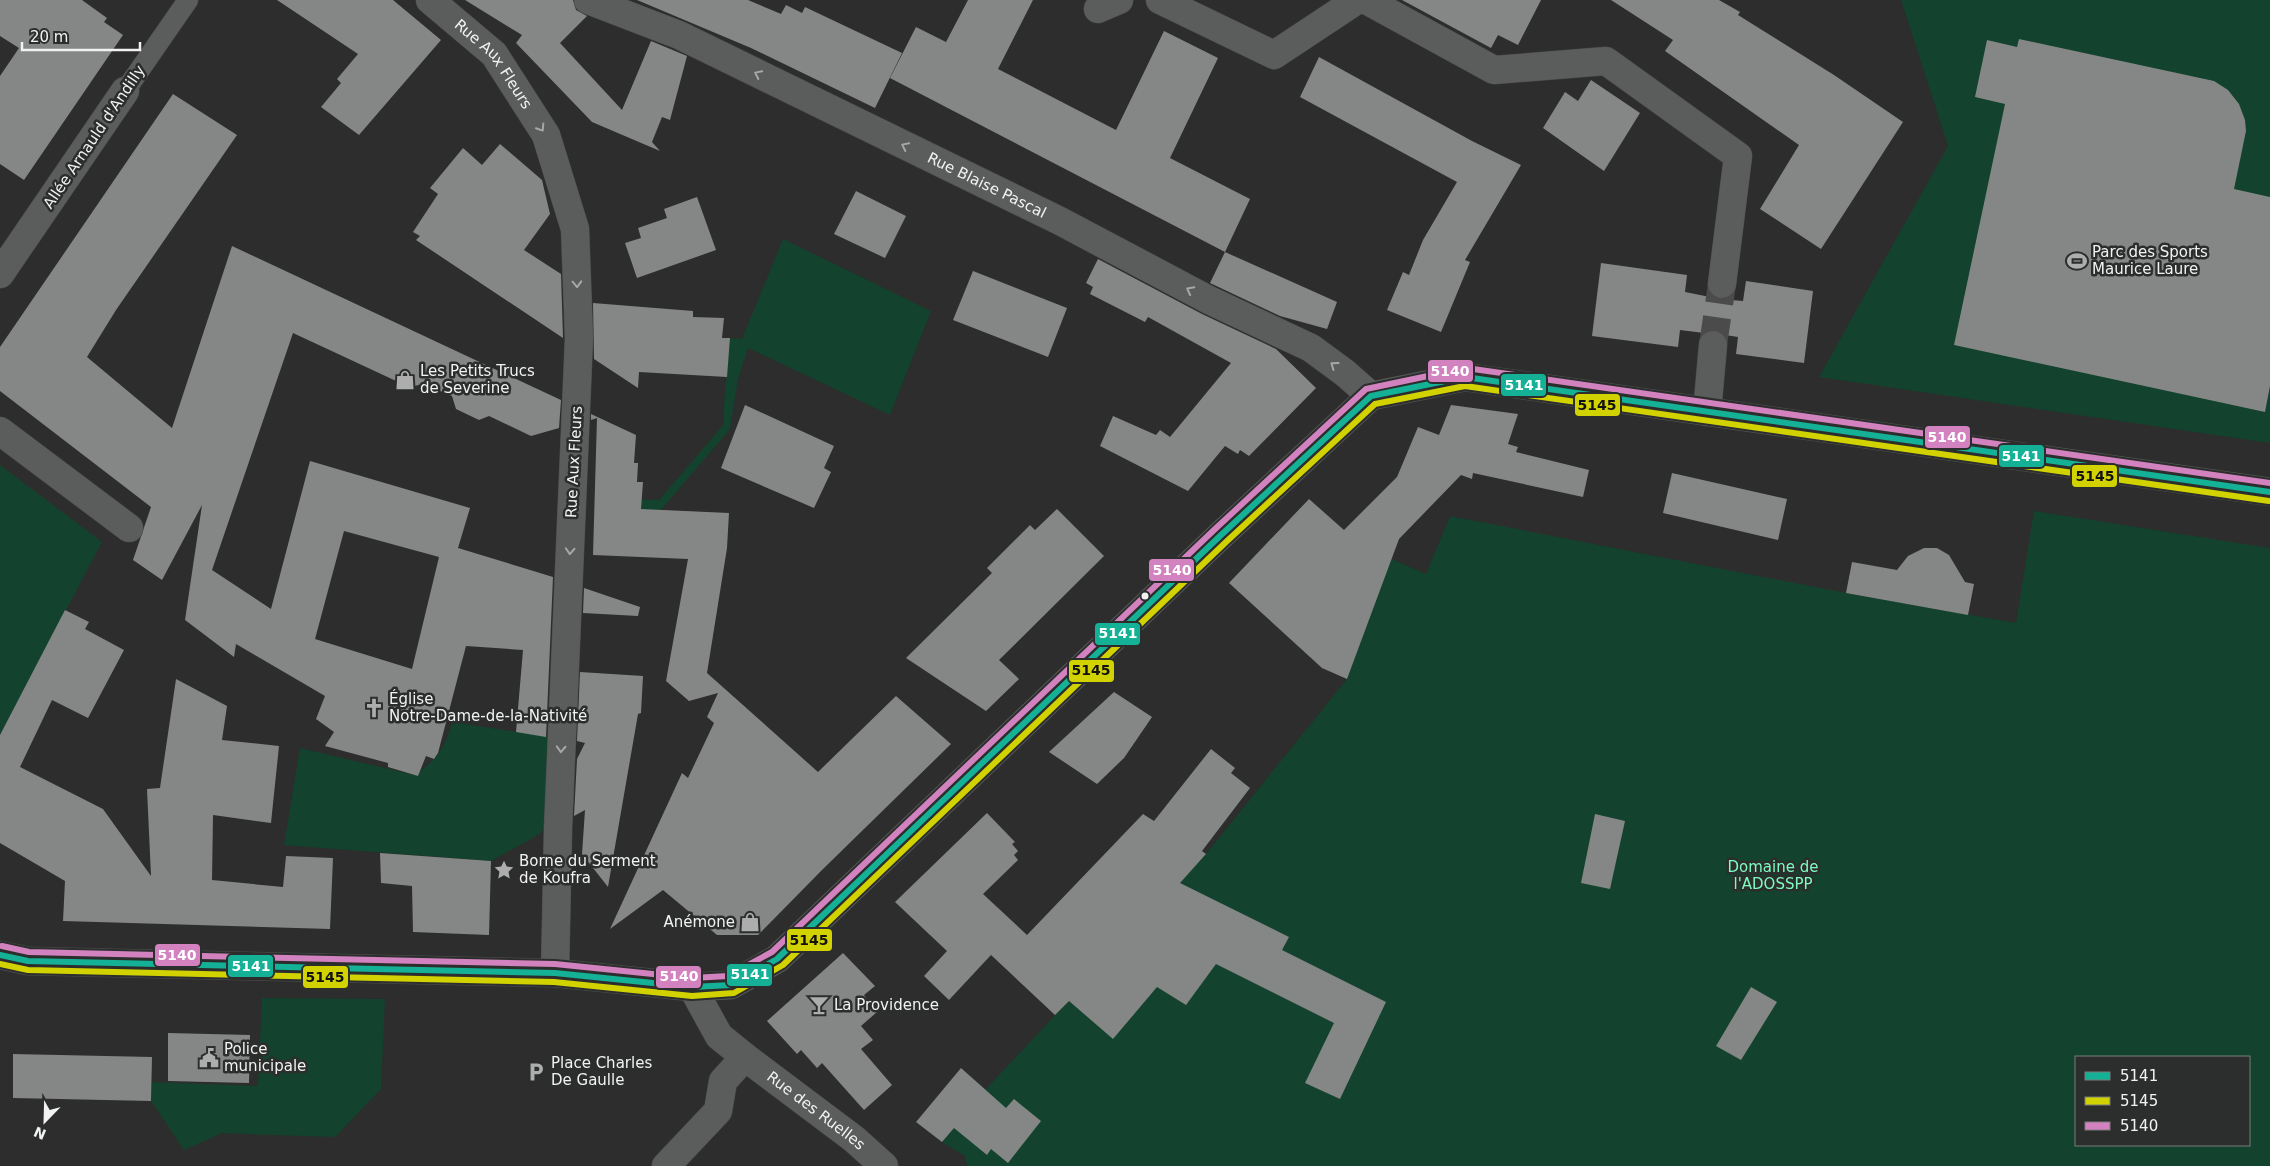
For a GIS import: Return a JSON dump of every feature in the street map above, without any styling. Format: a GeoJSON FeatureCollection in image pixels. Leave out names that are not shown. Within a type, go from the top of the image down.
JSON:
{"type":"FeatureCollection","features":[{"type":"Feature","properties":{"kind":"street","name":"Rue Aux Fleurs"},"geometry":{"type":"LineString","coordinates":[[430,0],[494,54],[546,135],[575,229],[580,338],[558,829],[555,973]]}},
{"type":"Feature","properties":{"kind":"street","name":"Rue Blaise Pascal"},"geometry":{"type":"LineString","coordinates":[[588,0],[678,35],[1060,221],[1209,300],[1311,348],[1345,373],[1371,396]]}},
{"type":"Feature","properties":{"kind":"street"},"geometry":{"type":"LineString","coordinates":[[1160,0],[1274,55],[1358,0]]}},
{"type":"Feature","properties":{"kind":"street"},"geometry":{"type":"LineString","coordinates":[[1366,0],[1494,70],[1606,61],[1738,156],[1722,284]]}},
{"type":"Feature","properties":{"kind":"street","name":"Allée Arnauld d'Andilly"},"geometry":{"type":"LineString","coordinates":[[0,274],[125,92]]}},
{"type":"Feature","properties":{"kind":"street"},"geometry":{"type":"LineString","coordinates":[[1707,412],[1713,345]]}},
{"type":"Feature","properties":{"kind":"street"},"geometry":{"type":"LineString","coordinates":[[0,955],[28,961],[555,973],[692,987],[731,985],[777,958],[1220,536],[1371,396],[1466,377],[2270,492]]}},
{"type":"Feature","properties":{"kind":"street"},"geometry":{"type":"LineString","coordinates":[[0,431],[129,528]]}},
{"type":"Feature","properties":{"kind":"street","name":"Rue des Ruelles"},"geometry":{"type":"LineString","coordinates":[[692,987],[719,1036],[854,1139],[884,1166]]}},
{"type":"Feature","properties":{"kind":"street"},"geometry":{"type":"LineString","coordinates":[[666,1166],[718,1111],[723,1081],[745,1057]]}},
{"type":"Feature","properties":{"kind":"lane","name":"Allée Arnauld d'Andilly"},"geometry":{"type":"LineString","coordinates":[[125,92],[188,0]]}},
{"type":"Feature","properties":{"kind":"green space","name":"Parc des Sports Maurice Laure"},"geometry":{"type":"Polygon","coordinates":[[[1901,0],[2270,0],[2270,443],[1819,377],[1948,146],[1901,0]]]}},
{"type":"Feature","properties":{"kind":"green space"},"geometry":{"type":"Polygon","coordinates":[[[783,239],[931,311],[890,415],[748,348],[738,379],[730,429],[661,510],[622,508],[622,499],[659,500],[724,424],[730,338],[742,339],[783,239]]]}},
{"type":"Feature","properties":{"kind":"green space"},"geometry":{"type":"Polygon","coordinates":[[[0,465],[102,542],[0,735],[0,465]]]}},
{"type":"Feature","properties":{"kind":"green space","name":"Domaine de l'ADOSSPP"},"geometry":{"type":"Polygon","coordinates":[[[2034,511],[2270,548],[2270,1166],[967,1166],[965,1156],[942,1142],[985,1090],[1206,854],[1347,679],[1391,559],[1426,574],[1450,516],[1846,593],[2016,623],[2034,511]]]}},
{"type":"Feature","properties":{"kind":"green space"},"geometry":{"type":"Polygon","coordinates":[[[452,722],[550,737],[548,818],[540,834],[491,861],[284,845],[300,748],[414,775],[429,764],[439,753],[452,722]]]}},
{"type":"Feature","properties":{"kind":"green space"},"geometry":{"type":"Polygon","coordinates":[[[262,998],[385,999],[381,1089],[335,1137],[222,1133],[184,1150],[151,1101],[152,1082],[258,1086],[262,998]]]}},
{"type":"Feature","properties":{"kind":"building"},"geometry":{"type":"Polygon","coordinates":[[[0,0],[82,0],[107,18],[104,22],[123,35],[24,180],[0,164],[0,76],[19,48],[0,36],[0,0]]]}},
{"type":"Feature","properties":{"kind":"building"},"geometry":{"type":"Polygon","coordinates":[[[277,0],[393,0],[441,40],[359,135],[321,107],[341,83],[337,79],[358,54],[277,0]]]}},
{"type":"Feature","properties":{"kind":"building"},"geometry":{"type":"Polygon","coordinates":[[[465,0],[573,0],[576,10],[587,16],[560,43],[622,110],[651,41],[687,56],[670,120],[662,117],[652,142],[660,151],[592,122],[516,43],[522,35],[465,0]]]}},
{"type":"Feature","properties":{"kind":"building"},"geometry":{"type":"Polygon","coordinates":[[[637,0],[748,0],[781,14],[786,5],[802,13],[805,7],[902,53],[875,108],[751,48],[637,0]]]}},
{"type":"Feature","properties":{"kind":"building"},"geometry":{"type":"Polygon","coordinates":[[[968,0],[1033,0],[998,69],[1116,130],[1164,31],[1218,58],[1170,158],[1250,199],[1225,252],[890,78],[916,27],[946,42],[968,0]]]}},
{"type":"Feature","properties":{"kind":"building"},"geometry":{"type":"Polygon","coordinates":[[[1402,0],[1541,0],[1518,45],[1498,35],[1491,48],[1402,0]]]}},
{"type":"Feature","properties":{"kind":"building"},"geometry":{"type":"Polygon","coordinates":[[[1611,0],[1719,0],[1740,12],[1738,15],[1834,75],[1903,122],[1821,249],[1760,209],[1799,145],[1665,51],[1673,40],[1611,0]]]}},
{"type":"Feature","properties":{"kind":"building"},"geometry":{"type":"Polygon","coordinates":[[[2019,39],[2214,81],[2228,90],[2239,104],[2245,120],[2246,131],[2234,189],[2270,197],[2270,386],[2265,412],[1954,345],[2005,104],[1975,97],[1987,40],[2017,47],[2019,39]]]}},
{"type":"Feature","properties":{"kind":"building"},"geometry":{"type":"Polygon","coordinates":[[[1319,57],[1472,141],[1521,165],[1465,260],[1470,262],[1441,332],[1387,310],[1403,272],[1409,275],[1423,240],[1457,182],[1300,97],[1319,57]]]}},
{"type":"Feature","properties":{"kind":"building"},"geometry":{"type":"Polygon","coordinates":[[[1591,80],[1640,113],[1604,171],[1543,128],[1565,92],[1578,101],[1591,80]]]}},
{"type":"Feature","properties":{"kind":"building"},"geometry":{"type":"Polygon","coordinates":[[[173,94],[237,135],[116,310],[87,357],[172,428],[232,246],[561,400],[559,428],[531,436],[489,416],[479,420],[456,409],[452,396],[424,384],[409,387],[293,333],[212,570],[271,609],[310,461],[470,508],[458,548],[553,577],[546,737],[516,732],[523,650],[466,646],[438,753],[434,759],[426,756],[418,776],[388,767],[388,763],[325,746],[334,732],[316,719],[325,696],[236,644],[234,657],[185,620],[202,505],[162,580],[133,560],[151,507],[0,391],[0,347],[173,94]],[[344,531],[315,639],[412,669],[439,557],[344,531]]]}},
{"type":"Feature","properties":{"kind":"building"},"geometry":{"type":"Polygon","coordinates":[[[500,144],[542,180],[550,214],[524,250],[561,274],[563,338],[416,240],[420,236],[413,232],[438,194],[430,188],[463,148],[482,165],[500,144]]]}},
{"type":"Feature","properties":{"kind":"building"},"geometry":{"type":"Polygon","coordinates":[[[856,191],[906,216],[885,258],[834,234],[856,191]]]}},
{"type":"Feature","properties":{"kind":"building"},"geometry":{"type":"Polygon","coordinates":[[[697,197],[716,250],[637,278],[625,243],[641,238],[638,228],[667,218],[664,209],[697,197]]]}},
{"type":"Feature","properties":{"kind":"building"},"geometry":{"type":"Polygon","coordinates":[[[1225,252],[1337,302],[1327,329],[1280,316],[1210,283],[1225,252]]]}},
{"type":"Feature","properties":{"kind":"building"},"geometry":{"type":"Polygon","coordinates":[[[1098,259],[1202,314],[1276,349],[1316,388],[1249,456],[1240,450],[1238,454],[1225,446],[1188,491],[1100,446],[1113,416],[1156,435],[1160,430],[1170,437],[1231,363],[1148,317],[1145,322],[1090,294],[1093,287],[1086,283],[1098,259]]]}},
{"type":"Feature","properties":{"kind":"building"},"geometry":{"type":"Polygon","coordinates":[[[1601,263],[1687,275],[1685,292],[1720,299],[1743,301],[1746,281],[1813,291],[1804,363],[1736,354],[1738,337],[1725,335],[1715,330],[1704,333],[1680,330],[1678,347],[1592,336],[1601,263]]]}},
{"type":"Feature","properties":{"kind":"building"},"geometry":{"type":"Polygon","coordinates":[[[973,271],[1067,308],[1048,357],[953,320],[973,271]]]}},
{"type":"Feature","properties":{"kind":"building"},"geometry":{"type":"Polygon","coordinates":[[[593,303],[693,311],[693,317],[724,318],[722,338],[730,338],[727,377],[639,372],[638,388],[594,359],[593,303]]]}},
{"type":"Feature","properties":{"kind":"building"},"geometry":{"type":"Polygon","coordinates":[[[745,405],[834,446],[824,468],[831,472],[814,508],[721,468],[745,405]]]}},
{"type":"Feature","properties":{"kind":"building"},"geometry":{"type":"Polygon","coordinates":[[[1451,405],[1518,414],[1508,444],[1518,447],[1516,452],[1589,470],[1583,497],[1473,473],[1472,479],[1461,475],[1399,539],[1347,679],[1322,668],[1229,583],[1309,499],[1344,530],[1397,477],[1418,427],[1439,435],[1451,405]]]}},
{"type":"Feature","properties":{"kind":"building"},"geometry":{"type":"Polygon","coordinates":[[[591,414],[636,435],[634,463],[638,463],[637,482],[643,482],[641,509],[729,513],[727,548],[707,673],[818,772],[896,696],[951,744],[758,935],[717,935],[663,890],[610,929],[682,773],[688,778],[714,723],[707,717],[718,693],[689,701],[666,681],[688,559],[593,555],[597,418],[591,420],[591,414]]]}},
{"type":"Feature","properties":{"kind":"building"},"geometry":{"type":"Polygon","coordinates":[[[1672,473],[1787,499],[1778,540],[1663,513],[1672,473]]]}},
{"type":"Feature","properties":{"kind":"building"},"geometry":{"type":"Polygon","coordinates":[[[1057,509],[1104,556],[999,660],[1019,679],[986,711],[906,658],[992,573],[987,568],[1030,525],[1035,530],[1057,509]]]}},
{"type":"Feature","properties":{"kind":"building"},"geometry":{"type":"Polygon","coordinates":[[[1924,548],[1937,548],[1949,555],[1965,582],[1974,584],[1968,615],[1846,593],[1852,562],[1897,570],[1908,556],[1924,548]]]}},
{"type":"Feature","properties":{"kind":"building"},"geometry":{"type":"Polygon","coordinates":[[[584,588],[640,607],[638,616],[583,613],[584,588]]]}},
{"type":"Feature","properties":{"kind":"building"},"geometry":{"type":"Polygon","coordinates":[[[65,610],[89,622],[85,629],[124,650],[88,718],[52,700],[20,767],[103,809],[151,876],[147,789],[160,788],[176,679],[227,706],[222,740],[279,746],[271,823],[213,815],[212,880],[283,887],[286,856],[333,858],[330,929],[63,921],[65,881],[0,843],[0,735],[65,610]]]}},
{"type":"Feature","properties":{"kind":"building"},"geometry":{"type":"Polygon","coordinates":[[[580,672],[643,676],[641,713],[638,714],[608,887],[582,854],[585,810],[574,816],[577,759],[585,743],[577,741],[580,672]]]}},
{"type":"Feature","properties":{"kind":"building"},"geometry":{"type":"Polygon","coordinates":[[[1114,692],[1152,717],[1124,758],[1097,784],[1049,752],[1114,692]]]}},
{"type":"Feature","properties":{"kind":"building"},"geometry":{"type":"Polygon","coordinates":[[[1211,749],[1235,768],[1231,773],[1250,788],[1202,851],[1206,854],[1180,883],[1289,937],[1282,950],[1386,1002],[1340,1099],[1305,1083],[1334,1023],[1216,964],[1186,1005],[1157,987],[1113,1039],[1069,1001],[1055,1015],[991,955],[949,1000],[924,976],[947,951],[895,902],[987,813],[1015,842],[1012,844],[1018,851],[1014,855],[1018,860],[983,894],[1027,935],[1143,814],[1154,821],[1211,749]]]}},
{"type":"Feature","properties":{"kind":"building"},"geometry":{"type":"Polygon","coordinates":[[[1595,814],[1625,821],[1610,889],[1581,883],[1595,814]]]}},
{"type":"Feature","properties":{"kind":"building"},"geometry":{"type":"Polygon","coordinates":[[[380,853],[491,861],[489,935],[413,932],[412,886],[381,883],[380,853]]]}},
{"type":"Feature","properties":{"kind":"building"},"geometry":{"type":"Polygon","coordinates":[[[843,953],[875,986],[864,995],[877,1012],[861,1026],[873,1040],[861,1049],[892,1085],[864,1110],[822,1063],[817,1068],[801,1050],[797,1054],[767,1021],[843,953]]]}},
{"type":"Feature","properties":{"kind":"building"},"geometry":{"type":"Polygon","coordinates":[[[1751,987],[1777,1002],[1741,1060],[1716,1046],[1751,987]]]}},
{"type":"Feature","properties":{"kind":"building","name":"Police municipale"},"geometry":{"type":"Polygon","coordinates":[[[168,1033],[250,1035],[249,1083],[168,1081],[168,1033]]]}},
{"type":"Feature","properties":{"kind":"building"},"geometry":{"type":"Polygon","coordinates":[[[13,1054],[152,1057],[151,1101],[13,1098],[13,1054]]]}},
{"type":"Feature","properties":{"kind":"building"},"geometry":{"type":"Polygon","coordinates":[[[961,1068],[1006,1108],[1014,1099],[1041,1121],[1008,1163],[991,1149],[987,1155],[954,1128],[942,1142],[916,1122],[961,1068]]]}},
{"type":"Feature","properties":{"kind":"tunnel"},"geometry":{"type":"LineString","coordinates":[[1713,345],[1722,284]]}},
{"type":"Feature","properties":{"kind":"transit line","name":"5140"},"geometry":{"type":"LineString","coordinates":[[2,946],[29,952],[555,964],[692,978],[728,976],[772,952],[1214,530],[1366,389],[1466,368],[2270,483]]}},
{"type":"Feature","properties":{"kind":"transit line","name":"5141"},"geometry":{"type":"LineString","coordinates":[[0,955],[28,961],[555,973],[692,987],[731,985],[777,959],[1220,536],[1371,396],[1465,377],[2270,492]]}},
{"type":"Feature","properties":{"kind":"transit line","name":"5145"},"geometry":{"type":"LineString","coordinates":[[0,964],[28,970],[554,982],[692,996],[734,993],[783,965],[1226,542],[1375,404],[1465,386],[2269,501]]}},
{"type":"Feature","properties":{"kind":"place","name":"Parc des Sports Maurice Laure"},"geometry":{"type":"Point","coordinates":[2077,261]}},
{"type":"Feature","properties":{"kind":"place","name":"Les Petits Trucs de Severine"},"geometry":{"type":"Point","coordinates":[405,380]}},
{"type":"Feature","properties":{"kind":"place","name":"Église Notre-Dame-de-la-Nativité"},"geometry":{"type":"Point","coordinates":[374,708]}},
{"type":"Feature","properties":{"kind":"place","name":"Borne du Serment de Koufra"},"geometry":{"type":"Point","coordinates":[504,870]}},
{"type":"Feature","properties":{"kind":"place","name":"Anémone"},"geometry":{"type":"Point","coordinates":[750,922]}},
{"type":"Feature","properties":{"kind":"place","name":"La Providence"},"geometry":{"type":"Point","coordinates":[819,1005]}},
{"type":"Feature","properties":{"kind":"place","name":"Police municipale"},"geometry":{"type":"Point","coordinates":[209,1058]}},
{"type":"Feature","properties":{"kind":"place","name":"Place Charles De Gaulle"},"geometry":{"type":"Point","coordinates":[536,1072]}}]}
